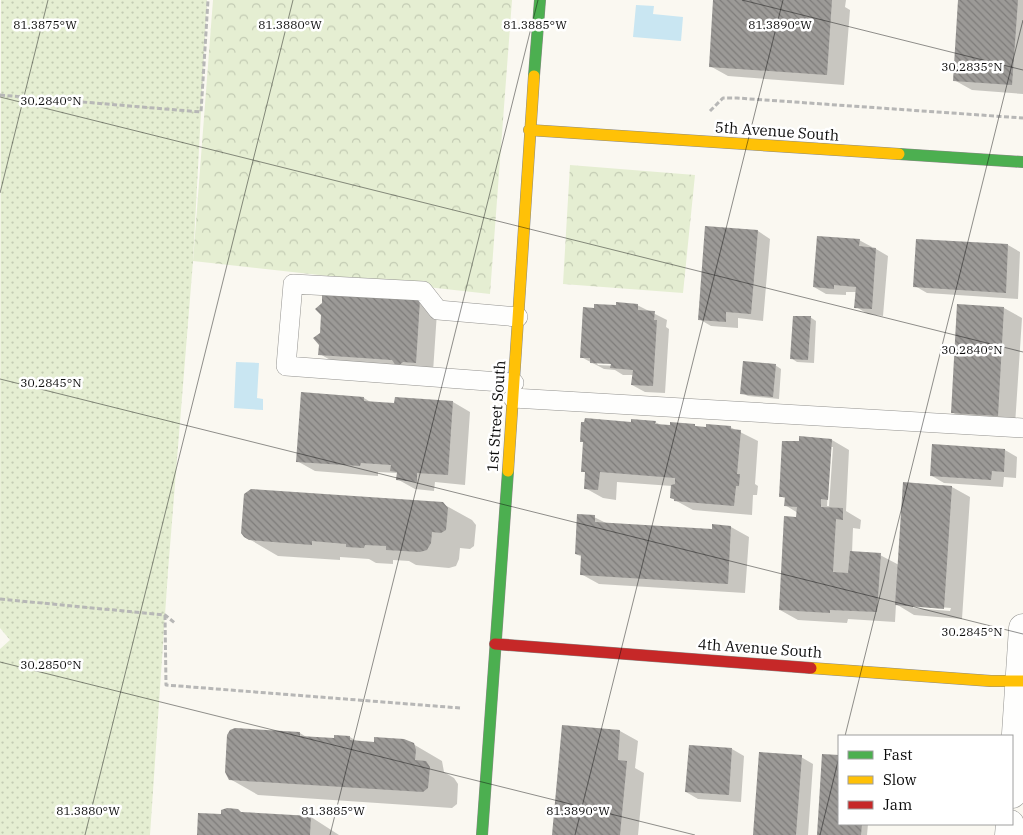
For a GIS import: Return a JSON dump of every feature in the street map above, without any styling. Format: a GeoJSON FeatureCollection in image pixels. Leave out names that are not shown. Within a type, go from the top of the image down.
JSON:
{"type":"FeatureCollection","features":[{"type":"Feature","properties":{"kind":"street","name":"1st Street South"},"geometry":{"type":"LineString","coordinates":[[482,835],[529,130],[540,0]]}},
{"type":"Feature","properties":{"kind":"street","name":"5th Avenue South"},"geometry":{"type":"LineString","coordinates":[[529,130],[1023,162]]}},
{"type":"Feature","properties":{"kind":"street"},"geometry":{"type":"LineString","coordinates":[[1013,781],[1023,628]]}},
{"type":"Feature","properties":{"kind":"street","name":"4th Avenue South"},"geometry":{"type":"LineString","coordinates":[[495,644],[991,681],[1021,681]]}},
{"type":"Feature","properties":{"kind":"lane"},"geometry":{"type":"LineString","coordinates":[[518,317],[438,310],[423,291],[293,284],[286,366],[513,390],[1023,428]]}},
{"type":"Feature","properties":{"kind":"path"},"geometry":{"type":"LineString","coordinates":[[0,95],[200,112],[208,0]]}},
{"type":"Feature","properties":{"kind":"path"},"geometry":{"type":"LineString","coordinates":[[708,113],[723,98],[730,98],[1023,118]]}},
{"type":"Feature","properties":{"kind":"path"},"geometry":{"type":"LineString","coordinates":[[0,599],[165,615],[176,624]]}},
{"type":"Feature","properties":{"kind":"path"},"geometry":{"type":"LineString","coordinates":[[165,615],[166,685],[440,705],[461,708],[466,712]]}},
{"type":"Feature","properties":{"kind":"green space"},"geometry":{"type":"Polygon","coordinates":[[[1,0],[207,0],[193,261],[168,571],[150,835],[0,835],[0,649],[10,640],[0,628],[1,0]]]}},
{"type":"Feature","properties":{"kind":"green space"},"geometry":{"type":"Polygon","coordinates":[[[213,0],[512,0],[490,294],[193,261],[213,0]]]}},
{"type":"Feature","properties":{"kind":"green space"},"geometry":{"type":"Polygon","coordinates":[[[570,165],[695,175],[683,293],[563,284],[570,165]]]}},
{"type":"Feature","properties":{"kind":"water"},"geometry":{"type":"Polygon","coordinates":[[[636,5],[654,6],[653,14],[683,17],[681,41],[633,37],[636,5]]]}},
{"type":"Feature","properties":{"kind":"water"},"geometry":{"type":"Polygon","coordinates":[[[236,362],[259,363],[257,398],[263,399],[263,410],[234,408],[236,362]]]}},
{"type":"Feature","properties":{"kind":"building"},"geometry":{"type":"Polygon","coordinates":[[[713,0],[832,0],[827,75],[709,67],[713,0]]]}},
{"type":"Feature","properties":{"kind":"building"},"geometry":{"type":"Polygon","coordinates":[[[958,0],[1018,0],[1012,85],[953,81],[958,0]]]}},
{"type":"Feature","properties":{"kind":"building"},"geometry":{"type":"Polygon","coordinates":[[[705,226],[758,230],[751,314],[726,312],[726,322],[698,320],[705,226]]]}},
{"type":"Feature","properties":{"kind":"building"},"geometry":{"type":"Polygon","coordinates":[[[817,236],[860,239],[859,246],[876,248],[872,309],[854,308],[856,287],[834,285],[834,289],[813,287],[817,236]]]}},
{"type":"Feature","properties":{"kind":"building"},"geometry":{"type":"Polygon","coordinates":[[[916,239],[1008,244],[1006,293],[913,287],[916,239]]]}},
{"type":"Feature","properties":{"kind":"building"},"geometry":{"type":"Polygon","coordinates":[[[322,292],[420,300],[416,363],[403,362],[397,367],[392,360],[318,355],[319,345],[313,338],[320,333],[321,315],[315,309],[322,303],[322,292]]]}},
{"type":"Feature","properties":{"kind":"building"},"geometry":{"type":"Polygon","coordinates":[[[616,302],[638,304],[638,310],[655,311],[654,320],[657,320],[653,386],[631,385],[633,370],[610,368],[611,364],[590,363],[590,358],[580,358],[583,307],[594,308],[594,304],[616,305],[616,302]]]}},
{"type":"Feature","properties":{"kind":"building"},"geometry":{"type":"Polygon","coordinates":[[[957,304],[1004,307],[998,416],[951,413],[957,304]]]}},
{"type":"Feature","properties":{"kind":"building"},"geometry":{"type":"Polygon","coordinates":[[[793,316],[811,316],[808,360],[790,359],[793,316]]]}},
{"type":"Feature","properties":{"kind":"building"},"geometry":{"type":"Polygon","coordinates":[[[743,361],[776,364],[773,397],[740,394],[743,361]]]}},
{"type":"Feature","properties":{"kind":"building"},"geometry":{"type":"Polygon","coordinates":[[[301,392],[364,397],[364,401],[394,403],[395,397],[453,401],[448,475],[417,473],[417,482],[396,480],[397,472],[390,471],[391,465],[361,463],[360,466],[296,462],[301,392]]]}},
{"type":"Feature","properties":{"kind":"building"},"geometry":{"type":"Polygon","coordinates":[[[585,418],[631,422],[631,419],[656,421],[655,424],[670,425],[670,422],[706,427],[706,424],[731,426],[731,429],[741,430],[737,474],[740,474],[739,486],[736,486],[734,506],[674,501],[674,499],[670,498],[671,485],[675,484],[675,478],[600,472],[598,490],[584,489],[585,472],[581,472],[583,442],[580,442],[581,422],[584,422],[585,418]]]}},
{"type":"Feature","properties":{"kind":"building"},"geometry":{"type":"Polygon","coordinates":[[[799,436],[832,439],[828,500],[821,499],[821,507],[843,508],[843,520],[836,519],[833,572],[848,573],[850,551],[881,553],[877,612],[830,610],[830,613],[779,610],[784,516],[796,517],[797,507],[784,506],[785,497],[779,497],[782,441],[799,441],[799,436]]]}},
{"type":"Feature","properties":{"kind":"building"},"geometry":{"type":"Polygon","coordinates":[[[932,444],[1005,449],[1004,472],[992,471],[991,480],[930,476],[932,444]]]}},
{"type":"Feature","properties":{"kind":"building"},"geometry":{"type":"Polygon","coordinates":[[[903,482],[952,486],[944,609],[895,605],[903,482]]]}},
{"type":"Feature","properties":{"kind":"building"},"geometry":{"type":"Polygon","coordinates":[[[251,489],[443,502],[448,508],[446,530],[441,533],[432,532],[431,543],[427,550],[420,552],[386,550],[386,546],[365,545],[364,548],[346,547],[346,544],[312,541],[312,545],[249,540],[241,533],[244,494],[251,489]]]}},
{"type":"Feature","properties":{"kind":"building"},"geometry":{"type":"Polygon","coordinates":[[[577,514],[595,515],[595,522],[712,529],[712,524],[731,526],[728,584],[580,575],[581,555],[575,554],[577,514]]]}},
{"type":"Feature","properties":{"kind":"building"},"geometry":{"type":"Polygon","coordinates":[[[562,725],[620,730],[618,760],[627,761],[620,835],[552,835],[562,725]]]}},
{"type":"Feature","properties":{"kind":"building"},"geometry":{"type":"Polygon","coordinates":[[[235,728],[300,732],[300,736],[334,738],[334,735],[350,736],[350,740],[374,742],[374,737],[404,739],[414,743],[416,750],[415,760],[426,761],[430,767],[428,788],[423,792],[229,780],[225,772],[227,735],[230,730],[235,728]]]}},
{"type":"Feature","properties":{"kind":"building"},"geometry":{"type":"Polygon","coordinates":[[[689,745],[732,748],[729,795],[685,792],[689,745]]]}},
{"type":"Feature","properties":{"kind":"building"},"geometry":{"type":"Polygon","coordinates":[[[759,752],[802,755],[796,835],[753,835],[759,752]]]}},
{"type":"Feature","properties":{"kind":"building"},"geometry":{"type":"Polygon","coordinates":[[[822,754],[838,755],[838,825],[862,825],[861,835],[817,835],[822,754]]]}},
{"type":"Feature","properties":{"kind":"building"},"geometry":{"type":"Polygon","coordinates":[[[227,808],[238,809],[241,812],[311,816],[310,835],[197,835],[198,813],[221,814],[221,810],[227,808]]]}},
{"type":"Feature","properties":{"kind":"traffic: fast"},"geometry":{"type":"LineString","coordinates":[[534,76],[540,0]]}},
{"type":"Feature","properties":{"kind":"traffic: fast"},"geometry":{"type":"LineString","coordinates":[[899,154],[1023,162]]}},
{"type":"Feature","properties":{"kind":"traffic: fast"},"geometry":{"type":"LineString","coordinates":[[482,835],[508,471]]}},
{"type":"Feature","properties":{"kind":"traffic: slow"},"geometry":{"type":"LineString","coordinates":[[508,471],[534,76]]}},
{"type":"Feature","properties":{"kind":"traffic: slow"},"geometry":{"type":"LineString","coordinates":[[529,130],[899,154]]}},
{"type":"Feature","properties":{"kind":"traffic: slow"},"geometry":{"type":"LineString","coordinates":[[811,668],[991,681],[1023,681]]}},
{"type":"Feature","properties":{"kind":"traffic: jam"},"geometry":{"type":"LineString","coordinates":[[495,644],[811,668]]}}]}
